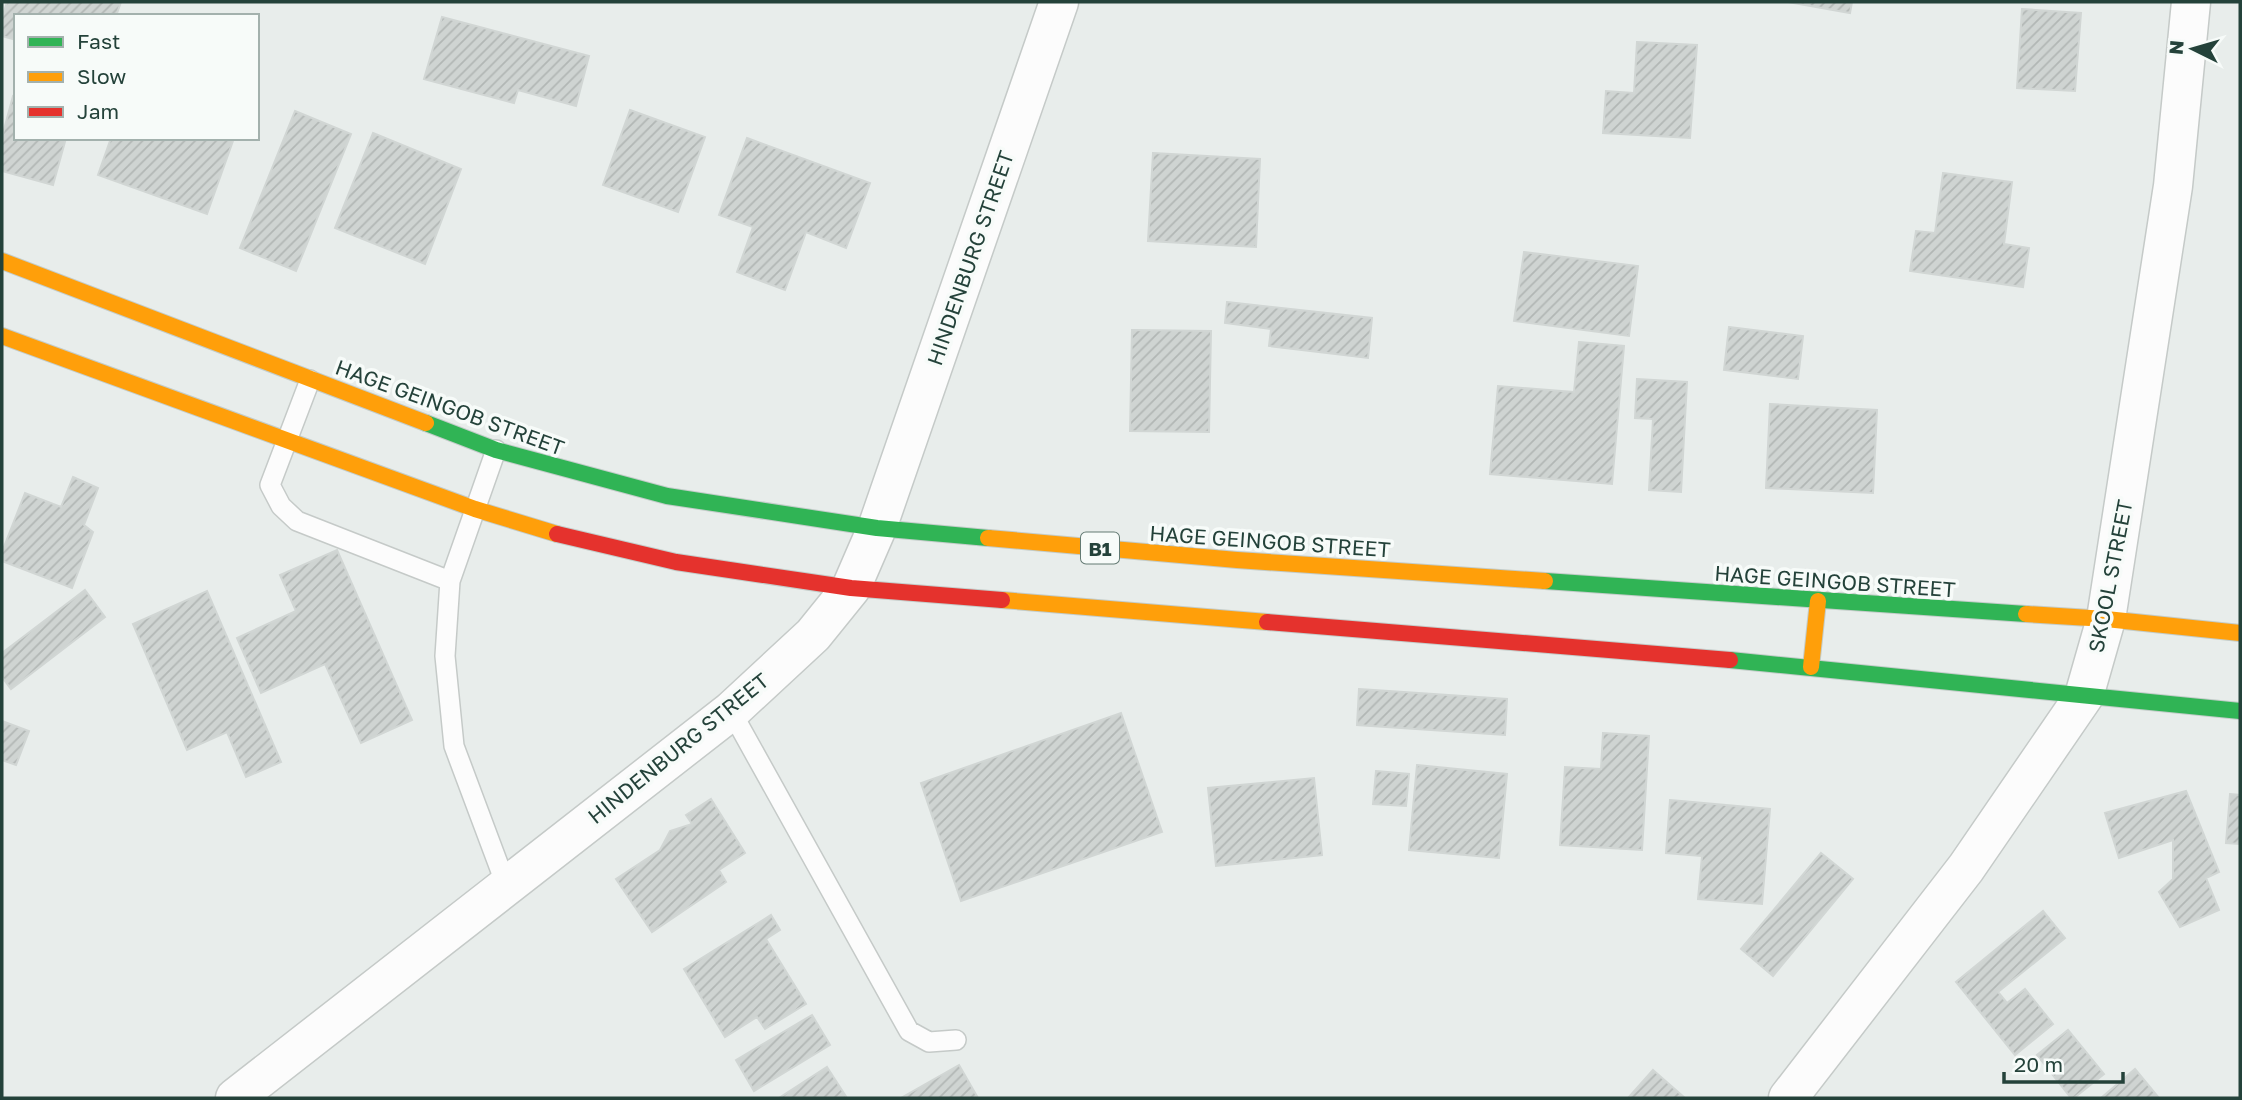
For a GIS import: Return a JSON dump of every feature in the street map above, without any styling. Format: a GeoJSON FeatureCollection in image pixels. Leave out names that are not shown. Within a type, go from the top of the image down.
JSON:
{"type":"FeatureCollection","features":[{"type":"Feature","properties":{"kind":"highway","name":"HAGE GEINGOB STREET"},"geometry":{"type":"LineString","coordinates":[[2,261],[496,450],[667,496],[877,528],[1237,561],[2106,619],[2240,633]]}},
{"type":"Feature","properties":{"kind":"highway"},"geometry":{"type":"LineString","coordinates":[[2,336],[475,509],[582,541],[676,562],[851,588],[1811,667],[2240,710]]}},
{"type":"Feature","properties":{"kind":"highway"},"geometry":{"type":"LineString","coordinates":[[1811,667],[1818,601]]}},
{"type":"Feature","properties":{"kind":"street","name":"HINDENBURG STREET"},"geometry":{"type":"LineString","coordinates":[[235,1098],[731,711],[813,635],[851,588],[877,528],[1059,2]]}},
{"type":"Feature","properties":{"kind":"street","name":"SKOOL STREET"},"geometry":{"type":"LineString","coordinates":[[1788,1098],[1966,868],[2084,696],[2106,619],[2174,186],[2191,2]]}},
{"type":"Feature","properties":{"kind":"lane"},"geometry":{"type":"LineString","coordinates":[[310,380],[270,485],[281,506],[297,521],[450,581]]}},
{"type":"Feature","properties":{"kind":"lane"},"geometry":{"type":"LineString","coordinates":[[496,450],[450,581],[444,656],[454,746],[506,885]]}},
{"type":"Feature","properties":{"kind":"lane"},"geometry":{"type":"LineString","coordinates":[[731,711],[909,1031],[929,1042],[956,1040]]}},
{"type":"Feature","properties":{"kind":"building"},"geometry":{"type":"Polygon","coordinates":[[[7,2],[121,2],[117,14],[14,14],[14,39],[2,36],[2,18],[7,2]]]}},
{"type":"Feature","properties":{"kind":"building"},"geometry":{"type":"Polygon","coordinates":[[[1788,2],[1852,2],[1850,13],[1788,2]]]}},
{"type":"Feature","properties":{"kind":"building"},"geometry":{"type":"Polygon","coordinates":[[[2022,9],[2081,13],[2075,91],[2017,88],[2022,9]]]}},
{"type":"Feature","properties":{"kind":"building"},"geometry":{"type":"Polygon","coordinates":[[[442,17],[589,56],[576,106],[518,90],[514,103],[424,79],[442,17]]]}},
{"type":"Feature","properties":{"kind":"building"},"geometry":{"type":"Polygon","coordinates":[[[1637,42],[1697,45],[1690,138],[1603,133],[1606,91],[1634,93],[1637,42]]]}},
{"type":"Feature","properties":{"kind":"building"},"geometry":{"type":"Polygon","coordinates":[[[13,96],[14,140],[65,140],[53,185],[2,171],[2,137],[13,96]]]}},
{"type":"Feature","properties":{"kind":"building"},"geometry":{"type":"Polygon","coordinates":[[[630,110],[705,137],[678,212],[603,185],[630,110]]]}},
{"type":"Feature","properties":{"kind":"building"},"geometry":{"type":"Polygon","coordinates":[[[295,111],[351,134],[296,271],[240,248],[295,111]]]}},
{"type":"Feature","properties":{"kind":"building"},"geometry":{"type":"Polygon","coordinates":[[[373,133],[461,169],[425,264],[335,228],[373,133]]]}},
{"type":"Feature","properties":{"kind":"building"},"geometry":{"type":"Polygon","coordinates":[[[747,138],[870,183],[846,248],[806,232],[785,290],[737,272],[753,227],[719,215],[747,138]]]}},
{"type":"Feature","properties":{"kind":"building"},"geometry":{"type":"Polygon","coordinates":[[[110,140],[233,140],[207,214],[98,175],[110,140]]]}},
{"type":"Feature","properties":{"kind":"building"},"geometry":{"type":"Polygon","coordinates":[[[1153,153],[1260,159],[1256,247],[1148,241],[1153,153]]]}},
{"type":"Feature","properties":{"kind":"building"},"geometry":{"type":"Polygon","coordinates":[[[1943,173],[2012,182],[2004,244],[2029,248],[2023,287],[1910,271],[1916,231],[1935,233],[1943,173]]]}},
{"type":"Feature","properties":{"kind":"building"},"geometry":{"type":"Polygon","coordinates":[[[1524,252],[1638,266],[1629,336],[1514,321],[1524,252]]]}},
{"type":"Feature","properties":{"kind":"building"},"geometry":{"type":"Polygon","coordinates":[[[1227,302],[1372,318],[1368,358],[1269,346],[1271,329],[1225,323],[1227,302]]]}},
{"type":"Feature","properties":{"kind":"building"},"geometry":{"type":"Polygon","coordinates":[[[1729,327],[1803,336],[1798,379],[1724,370],[1729,327]]]}},
{"type":"Feature","properties":{"kind":"building"},"geometry":{"type":"Polygon","coordinates":[[[1132,330],[1211,331],[1209,432],[1130,431],[1132,330]]]}},
{"type":"Feature","properties":{"kind":"building"},"geometry":{"type":"Polygon","coordinates":[[[1579,342],[1624,346],[1612,484],[1490,474],[1498,386],[1574,392],[1579,342]]]}},
{"type":"Feature","properties":{"kind":"building"},"geometry":{"type":"Polygon","coordinates":[[[1637,379],[1687,382],[1681,492],[1649,490],[1653,419],[1635,418],[1637,379]]]}},
{"type":"Feature","properties":{"kind":"building"},"geometry":{"type":"Polygon","coordinates":[[[1770,404],[1877,410],[1873,493],[1766,488],[1770,404]]]}},
{"type":"Feature","properties":{"kind":"building"},"geometry":{"type":"Polygon","coordinates":[[[73,477],[98,488],[84,525],[93,532],[72,588],[2,561],[2,552],[25,493],[61,507],[73,477]]]}},
{"type":"Feature","properties":{"kind":"building"},"geometry":{"type":"Polygon","coordinates":[[[337,550],[412,720],[361,743],[325,664],[261,693],[237,638],[296,611],[280,575],[337,550]]]}},
{"type":"Feature","properties":{"kind":"building"},"geometry":{"type":"Polygon","coordinates":[[[85,590],[105,617],[11,689],[2,677],[2,653],[85,590]]]}},
{"type":"Feature","properties":{"kind":"building"},"geometry":{"type":"Polygon","coordinates":[[[207,591],[281,762],[246,777],[227,732],[187,750],[133,624],[207,591]]]}},
{"type":"Feature","properties":{"kind":"building"},"geometry":{"type":"Polygon","coordinates":[[[1359,689],[1507,699],[1505,735],[1357,725],[1359,689]]]}},
{"type":"Feature","properties":{"kind":"building"},"geometry":{"type":"Polygon","coordinates":[[[1121,713],[1162,832],[961,901],[921,783],[1121,713]]]}},
{"type":"Feature","properties":{"kind":"building"},"geometry":{"type":"Polygon","coordinates":[[[2,721],[29,731],[16,765],[2,760],[2,721]]]}},
{"type":"Feature","properties":{"kind":"building"},"geometry":{"type":"Polygon","coordinates":[[[1603,733],[1649,736],[1642,850],[1560,845],[1565,767],[1601,769],[1603,733]]]}},
{"type":"Feature","properties":{"kind":"building"},"geometry":{"type":"Polygon","coordinates":[[[1417,765],[1507,774],[1499,858],[1409,850],[1417,765]]]}},
{"type":"Feature","properties":{"kind":"building"},"geometry":{"type":"Polygon","coordinates":[[[1376,771],[1409,774],[1406,806],[1373,804],[1376,771]]]}},
{"type":"Feature","properties":{"kind":"building"},"geometry":{"type":"Polygon","coordinates":[[[1314,778],[1322,855],[1216,866],[1208,788],[1314,778]]]}},
{"type":"Feature","properties":{"kind":"building"},"geometry":{"type":"Polygon","coordinates":[[[2186,791],[2219,872],[2206,878],[2219,910],[2180,927],[2159,892],[2173,879],[2173,840],[2119,858],[2105,813],[2186,791]]]}},
{"type":"Feature","properties":{"kind":"building"},"geometry":{"type":"Polygon","coordinates":[[[2230,794],[2240,795],[2240,844],[2226,843],[2230,794]]]}},
{"type":"Feature","properties":{"kind":"building"},"geometry":{"type":"Polygon","coordinates":[[[711,799],[745,853],[719,870],[726,882],[652,932],[616,879],[660,850],[670,831],[692,824],[686,815],[711,799]]]}},
{"type":"Feature","properties":{"kind":"building"},"geometry":{"type":"Polygon","coordinates":[[[1670,800],[1770,809],[1762,904],[1698,899],[1702,856],[1666,853],[1670,800]]]}},
{"type":"Feature","properties":{"kind":"building"},"geometry":{"type":"Polygon","coordinates":[[[1821,853],[1853,879],[1773,976],[1741,949],[1821,853]]]}},
{"type":"Feature","properties":{"kind":"building"},"geometry":{"type":"Polygon","coordinates":[[[2043,911],[2065,938],[1998,992],[2007,1003],[2025,989],[2053,1024],[2015,1055],[1956,982],[2043,911]]]}},
{"type":"Feature","properties":{"kind":"building"},"geometry":{"type":"Polygon","coordinates":[[[771,915],[780,930],[766,939],[806,1004],[765,1029],[757,1017],[725,1037],[684,969],[771,915]]]}},
{"type":"Feature","properties":{"kind":"building"},"geometry":{"type":"Polygon","coordinates":[[[812,1015],[830,1045],[754,1091],[736,1060],[812,1015]]]}},
{"type":"Feature","properties":{"kind":"building"},"geometry":{"type":"Polygon","coordinates":[[[2068,1030],[2104,1074],[2074,1098],[2071,1098],[2037,1055],[2068,1030]]]}},
{"type":"Feature","properties":{"kind":"building"},"geometry":{"type":"Polygon","coordinates":[[[959,1065],[978,1098],[901,1098],[959,1065]]]}},
{"type":"Feature","properties":{"kind":"building"},"geometry":{"type":"Polygon","coordinates":[[[827,1067],[847,1098],[779,1098],[827,1067]]]}},
{"type":"Feature","properties":{"kind":"building"},"geometry":{"type":"Polygon","coordinates":[[[2135,1069],[2159,1098],[2101,1098],[2135,1069]]]}},
{"type":"Feature","properties":{"kind":"building"},"geometry":{"type":"Polygon","coordinates":[[[1653,1070],[1685,1098],[1628,1098],[1653,1070]]]}},
{"type":"Feature","properties":{"kind":"traffic: fast"},"geometry":{"type":"LineString","coordinates":[[426,423],[496,450],[667,496],[877,528],[988,538]]}},
{"type":"Feature","properties":{"kind":"traffic: fast"},"geometry":{"type":"LineString","coordinates":[[1545,581],[2026,614]]}},
{"type":"Feature","properties":{"kind":"traffic: fast"},"geometry":{"type":"LineString","coordinates":[[1730,660],[2240,711]]}},
{"type":"Feature","properties":{"kind":"traffic: slow"},"geometry":{"type":"LineString","coordinates":[[2,261],[426,423]]}},
{"type":"Feature","properties":{"kind":"traffic: slow"},"geometry":{"type":"LineString","coordinates":[[2,336],[475,509],[557,534]]}},
{"type":"Feature","properties":{"kind":"traffic: slow"},"geometry":{"type":"LineString","coordinates":[[988,538],[1237,560],[1545,581]]}},
{"type":"Feature","properties":{"kind":"traffic: slow"},"geometry":{"type":"LineString","coordinates":[[1002,600],[1267,622]]}},
{"type":"Feature","properties":{"kind":"traffic: slow"},"geometry":{"type":"LineString","coordinates":[[1811,667],[1818,601]]}},
{"type":"Feature","properties":{"kind":"traffic: slow"},"geometry":{"type":"LineString","coordinates":[[2026,614],[2240,633]]}},
{"type":"Feature","properties":{"kind":"traffic: jam"},"geometry":{"type":"LineString","coordinates":[[557,534],[676,562],[851,588],[1002,600]]}},
{"type":"Feature","properties":{"kind":"traffic: jam"},"geometry":{"type":"LineString","coordinates":[[1267,622],[1730,660]]}}]}
